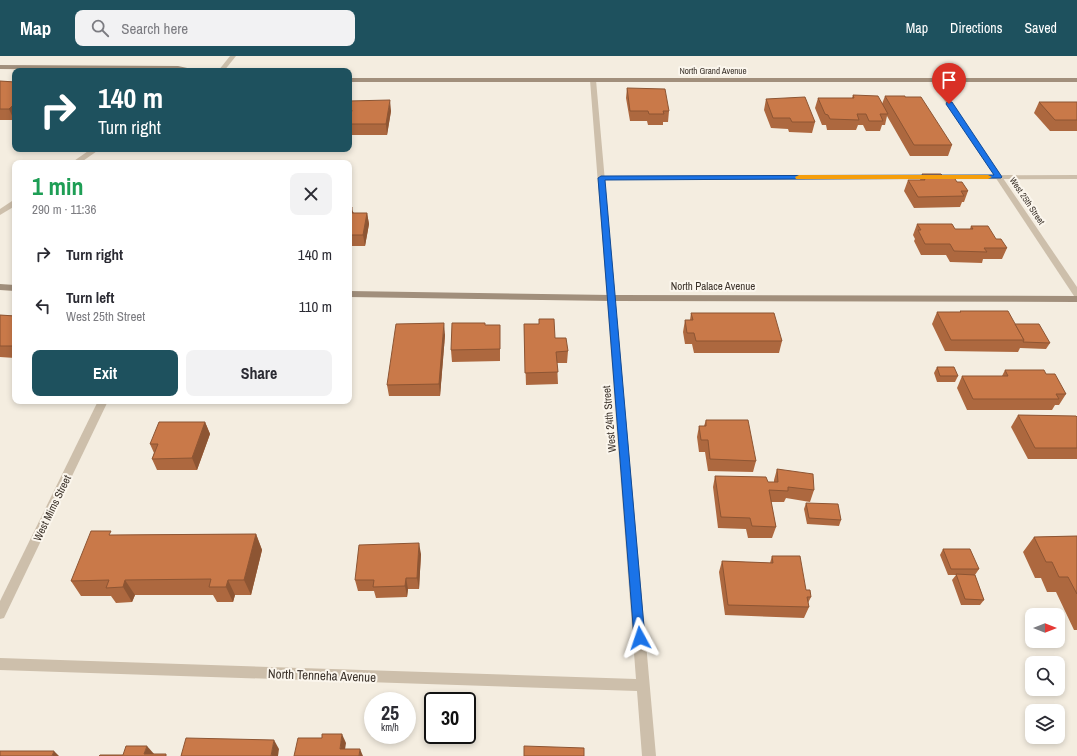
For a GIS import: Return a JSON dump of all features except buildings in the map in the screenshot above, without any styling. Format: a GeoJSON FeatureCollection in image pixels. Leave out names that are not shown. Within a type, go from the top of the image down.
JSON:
{"type":"FeatureCollection","features":[{"type":"Feature","properties":{"kind":"street"},"geometry":{"type":"LineString","coordinates":[[224,68],[234,56]]}},
{"type":"Feature","properties":{"kind":"street"},"geometry":{"type":"LineString","coordinates":[[0,67],[178,68]]}},
{"type":"Feature","properties":{"kind":"street","name":"West 25th Street"},"geometry":{"type":"LineString","coordinates":[[933,79],[1077,294]]}},
{"type":"Feature","properties":{"kind":"street","name":"North Grand Avenue"},"geometry":{"type":"LineString","coordinates":[[352,80],[1077,80]]}},
{"type":"Feature","properties":{"kind":"street","name":"West 24th Street"},"geometry":{"type":"LineString","coordinates":[[593,80],[649,756]]}},
{"type":"Feature","properties":{"kind":"street"},"geometry":{"type":"LineString","coordinates":[[80,160],[92,152]]}},
{"type":"Feature","properties":{"kind":"street"},"geometry":{"type":"LineString","coordinates":[[601,178],[1077,177]]}},
{"type":"Feature","properties":{"kind":"street"},"geometry":{"type":"LineString","coordinates":[[0,213],[12,205]]}},
{"type":"Feature","properties":{"kind":"street"},"geometry":{"type":"LineString","coordinates":[[0,287],[12,288]]}},
{"type":"Feature","properties":{"kind":"street","name":"North Palace Avenue"},"geometry":{"type":"LineString","coordinates":[[352,294],[611,298],[1077,298]]}},
{"type":"Feature","properties":{"kind":"street","name":"West Mims Street"},"geometry":{"type":"LineString","coordinates":[[0,614],[102,404]]}},
{"type":"Feature","properties":{"kind":"street","name":"North Tenneha Avenue"},"geometry":{"type":"LineString","coordinates":[[0,664],[643,685]]}},
{"type":"Feature","properties":{"kind":"slow traffic"},"geometry":{"type":"LineString","coordinates":[[799,177],[988,177]]}},
{"type":"Feature","properties":{"kind":"route"},"geometry":{"type":"LineString","coordinates":[[640,638],[601,178],[998,177],[949,104]]}}]}
